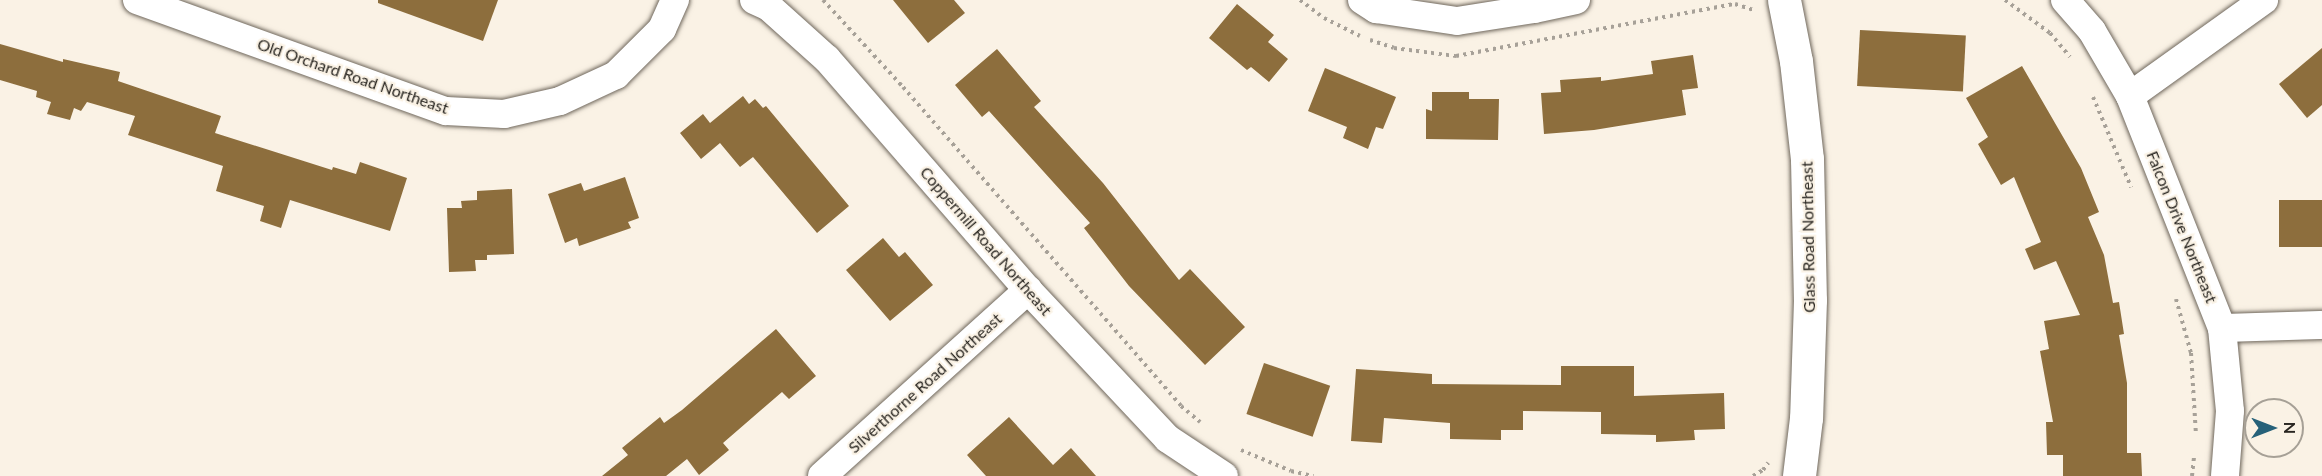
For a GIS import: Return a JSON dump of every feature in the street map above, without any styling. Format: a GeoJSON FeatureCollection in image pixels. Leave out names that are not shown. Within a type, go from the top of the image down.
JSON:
{"type":"FeatureCollection","features":[{"type":"Feature","properties":{"kind":"street","name":"Old Orchard Road Northeast"},"geometry":{"type":"LineString","coordinates":[[137,0],[446,111],[504,114],[560,101],[616,75],[662,29],[675,0]]}},
{"type":"Feature","properties":{"kind":"street","name":"Coppermill Road Northeast"},"geometry":{"type":"LineString","coordinates":[[754,0],[769,7],[827,59],[1028,290],[1168,439],[1224,476]]}},
{"type":"Feature","properties":{"kind":"street"},"geometry":{"type":"LineString","coordinates":[[1362,0],[1376,9],[1457,21],[1576,0]]}},
{"type":"Feature","properties":{"kind":"street","name":"Falcon Drive Northeast"},"geometry":{"type":"LineString","coordinates":[[2065,0],[2092,31],[2130,96],[2222,328],[2230,411],[2225,476]]}},
{"type":"Feature","properties":{"kind":"street"},"geometry":{"type":"LineString","coordinates":[[2130,96],[2264,0]]}},
{"type":"Feature","properties":{"kind":"street","name":"Glass Road Northeast"},"geometry":{"type":"LineString","coordinates":[[1770,5],[1796,61],[1807,159],[1810,300],[1806,418],[1799,476]]}},
{"type":"Feature","properties":{"kind":"street","name":"Silverthorne Road Northeast"},"geometry":{"type":"LineString","coordinates":[[822,476],[1028,290]]}},
{"type":"Feature","properties":{"kind":"street"},"geometry":{"type":"LineString","coordinates":[[2222,328],[2322,325]]}},
{"type":"Feature","properties":{"kind":"path"},"geometry":{"type":"LineString","coordinates":[[823,0],[888,70],[1181,406],[1206,427]]}},
{"type":"Feature","properties":{"kind":"path"},"geometry":{"type":"LineString","coordinates":[[2005,0],[2050,33],[2075,64]]}},
{"type":"Feature","properties":{"kind":"path"},"geometry":{"type":"LineString","coordinates":[[1642,23],[1735,4],[1751,11],[1770,5]]}},
{"type":"Feature","properties":{"kind":"path"},"geometry":{"type":"LineString","coordinates":[[2090,91],[2136,198]]}},
{"type":"Feature","properties":{"kind":"path"},"geometry":{"type":"LineString","coordinates":[[2175,295],[2191,353],[2196,437]]}},
{"type":"Feature","properties":{"kind":"path"},"geometry":{"type":"LineString","coordinates":[[2192,476],[2196,446]]}},
{"type":"Feature","properties":{"kind":"path"},"geometry":{"type":"LineString","coordinates":[[1233,447],[1291,471],[1313,476]]}},
{"type":"Feature","properties":{"kind":"building"},"geometry":{"type":"Polygon","coordinates":[[[378,0],[498,0],[483,41],[378,3],[378,0]]]}},
{"type":"Feature","properties":{"kind":"building"},"geometry":{"type":"Polygon","coordinates":[[[893,0],[954,0],[965,13],[928,43],[893,0]]]}},
{"type":"Feature","properties":{"kind":"building"},"geometry":{"type":"Polygon","coordinates":[[[1237,4],[1274,35],[1268,42],[1288,59],[1269,82],[1251,67],[1247,70],[1209,38],[1237,4]]]}},
{"type":"Feature","properties":{"kind":"building"},"geometry":{"type":"Polygon","coordinates":[[[1860,30],[1966,36],[1963,91],[1857,86],[1860,30]]]}},
{"type":"Feature","properties":{"kind":"building"},"geometry":{"type":"Polygon","coordinates":[[[0,44],[63,62],[63,59],[120,72],[118,81],[221,116],[215,133],[332,170],[333,167],[356,174],[360,162],[407,178],[390,231],[290,200],[281,228],[260,221],[264,206],[216,191],[223,166],[128,135],[135,116],[87,102],[81,111],[74,108],[70,120],[47,114],[51,102],[36,97],[37,91],[0,80],[0,44]]]}},
{"type":"Feature","properties":{"kind":"building"},"geometry":{"type":"Polygon","coordinates":[[[2322,48],[2322,105],[2307,118],[2279,84],[2322,48]]]}},
{"type":"Feature","properties":{"kind":"building"},"geometry":{"type":"Polygon","coordinates":[[[997,49],[1041,101],[1034,107],[1103,183],[1179,280],[1190,269],[1245,327],[1205,365],[1129,286],[1084,228],[1090,223],[989,111],[982,117],[955,85],[997,49]]]}},
{"type":"Feature","properties":{"kind":"building"},"geometry":{"type":"Polygon","coordinates":[[[1693,55],[1698,88],[1682,90],[1686,115],[1594,130],[1544,134],[1541,93],[1561,92],[1560,80],[1601,77],[1601,81],[1653,74],[1651,61],[1693,55]]]}},
{"type":"Feature","properties":{"kind":"building"},"geometry":{"type":"Polygon","coordinates":[[[2022,66],[2081,168],[2099,212],[2088,217],[2104,255],[2113,303],[2119,302],[2124,334],[2119,335],[2127,383],[2127,453],[2141,453],[2142,476],[2063,476],[2063,455],[2047,455],[2046,422],[2053,422],[2040,351],[2049,349],[2044,321],[2080,315],[2056,261],[2034,270],[2025,249],[2041,242],[2014,177],[2001,185],[1978,144],[1988,137],[1966,98],[2022,66]]]}},
{"type":"Feature","properties":{"kind":"building"},"geometry":{"type":"Polygon","coordinates":[[[1325,68],[1396,97],[1383,129],[1376,127],[1368,149],[1343,138],[1347,127],[1308,111],[1325,68]]]}},
{"type":"Feature","properties":{"kind":"building"},"geometry":{"type":"Polygon","coordinates":[[[1432,92],[1469,92],[1469,99],[1499,99],[1498,140],[1426,139],[1426,109],[1432,111],[1432,92]]]}},
{"type":"Feature","properties":{"kind":"building"},"geometry":{"type":"Polygon","coordinates":[[[743,96],[749,104],[755,99],[763,108],[766,106],[849,206],[817,233],[753,157],[740,167],[720,143],[701,159],[680,133],[703,114],[710,123],[743,96]]]}},
{"type":"Feature","properties":{"kind":"building"},"geometry":{"type":"Polygon","coordinates":[[[625,177],[639,218],[628,222],[631,228],[579,246],[577,238],[565,243],[548,194],[581,183],[584,191],[625,177]]]}},
{"type":"Feature","properties":{"kind":"building"},"geometry":{"type":"Polygon","coordinates":[[[512,189],[514,254],[487,255],[487,260],[475,260],[476,271],[449,272],[447,208],[462,208],[461,201],[477,200],[477,191],[512,189]]]}},
{"type":"Feature","properties":{"kind":"building"},"geometry":{"type":"Polygon","coordinates":[[[2279,200],[2322,200],[2322,247],[2279,247],[2279,200]]]}},
{"type":"Feature","properties":{"kind":"building"},"geometry":{"type":"Polygon","coordinates":[[[883,238],[899,257],[905,252],[933,285],[890,321],[846,270],[883,238]]]}},
{"type":"Feature","properties":{"kind":"building"},"geometry":{"type":"Polygon","coordinates":[[[776,329],[816,376],[789,399],[782,392],[723,443],[729,450],[699,475],[687,459],[666,476],[602,476],[628,455],[622,448],[660,417],[664,423],[682,410],[776,329]]]}},
{"type":"Feature","properties":{"kind":"building"},"geometry":{"type":"Polygon","coordinates":[[[1264,363],[1330,386],[1313,437],[1246,414],[1264,363]]]}},
{"type":"Feature","properties":{"kind":"building"},"geometry":{"type":"Polygon","coordinates":[[[1561,366],[1634,366],[1634,396],[1724,393],[1725,429],[1694,430],[1695,440],[1656,442],[1656,435],[1601,434],[1601,412],[1523,411],[1523,430],[1501,430],[1501,440],[1450,439],[1450,423],[1384,418],[1382,443],[1351,441],[1356,369],[1432,374],[1432,384],[1561,385],[1561,366]]]}},
{"type":"Feature","properties":{"kind":"building"},"geometry":{"type":"Polygon","coordinates":[[[1009,417],[1053,465],[1071,448],[1096,476],[986,476],[967,455],[1009,417]]]}}]}
